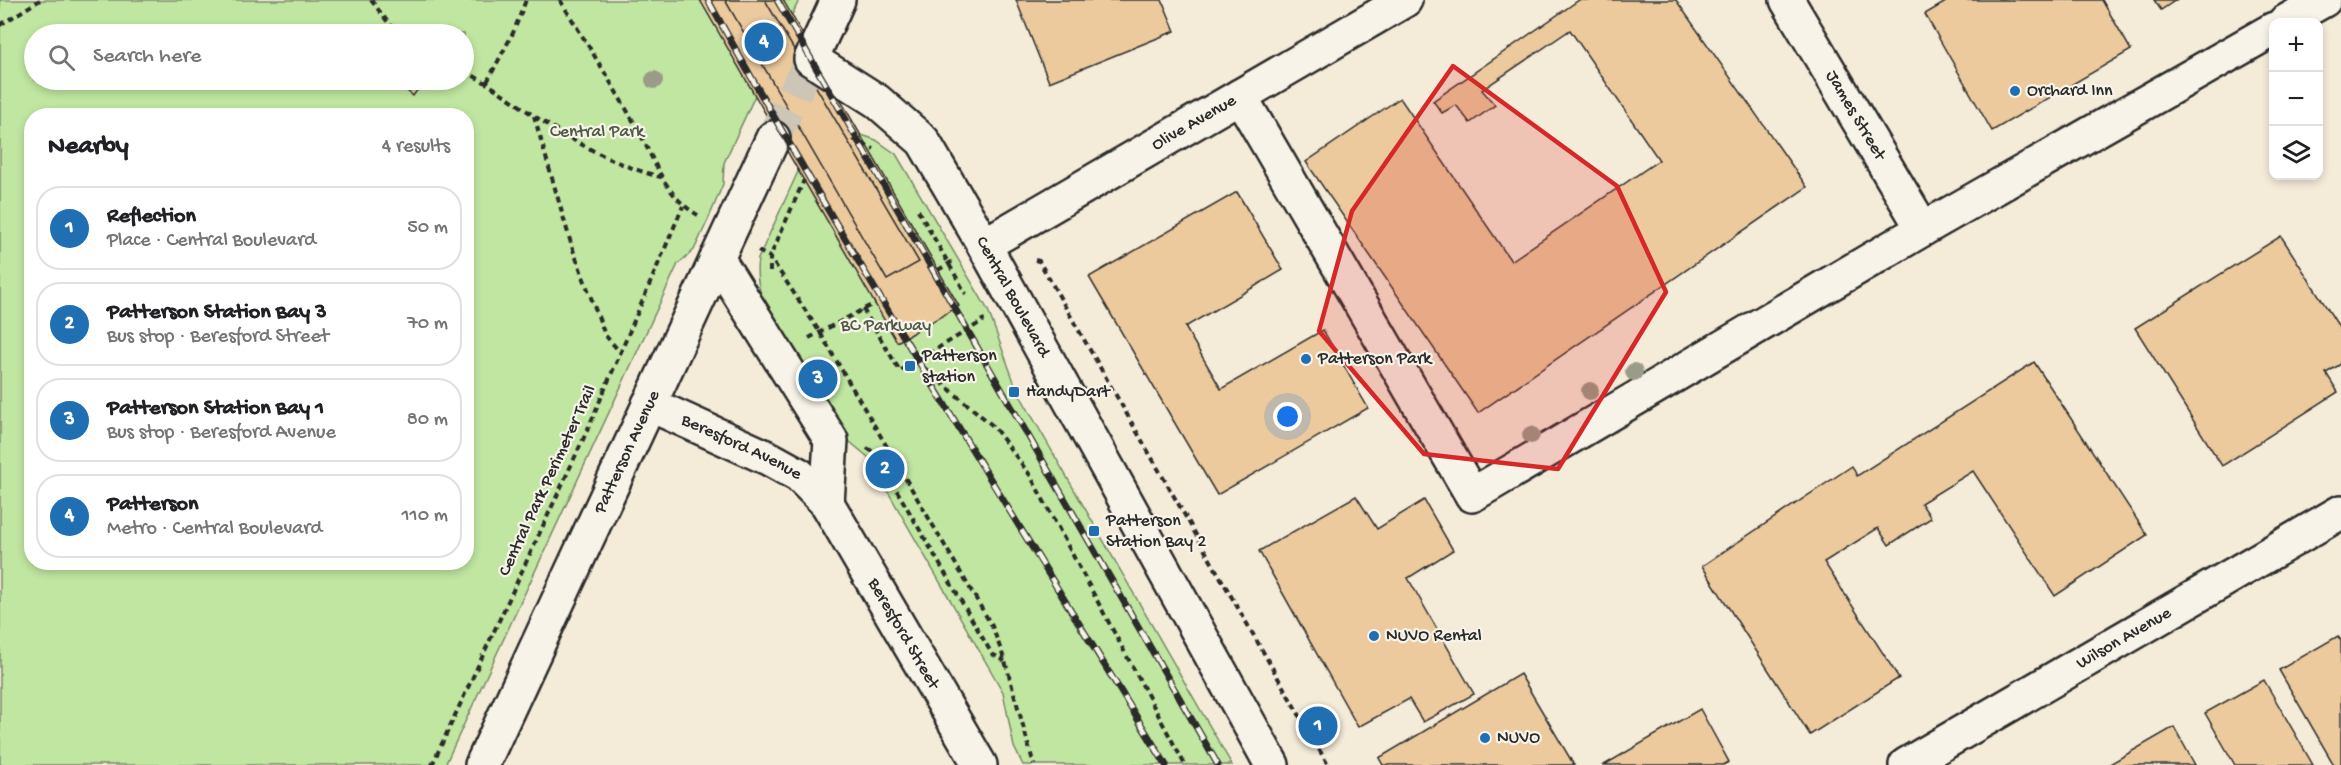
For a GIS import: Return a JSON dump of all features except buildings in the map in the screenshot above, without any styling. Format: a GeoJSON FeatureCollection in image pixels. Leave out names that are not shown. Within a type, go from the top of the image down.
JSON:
{"type":"FeatureCollection","features":[{"type":"Feature","properties":{"kind":"street","name":"Central Boulevard"},"geometry":{"type":"LineString","coordinates":[[838,0],[811,59],[877,101],[923,141],[984,245],[1272,765]]}},
{"type":"Feature","properties":{"kind":"street","name":"Olive Avenue"},"geometry":{"type":"LineString","coordinates":[[984,245],[1405,0]]}},
{"type":"Feature","properties":{"kind":"street","name":"James Street"},"geometry":{"type":"LineString","coordinates":[[1787,0],[1923,230]]}},
{"type":"Feature","properties":{"kind":"street"},"geometry":{"type":"LineString","coordinates":[[2292,18],[2324,0]]}},
{"type":"Feature","properties":{"kind":"street"},"geometry":{"type":"LineString","coordinates":[[1240,96],[1472,495],[1923,230],[2269,32]]}},
{"type":"Feature","properties":{"kind":"street","name":"Patterson Avenue"},"geometry":{"type":"LineString","coordinates":[[482,765],[773,138]]}},
{"type":"Feature","properties":{"kind":"street"},"geometry":{"type":"LineString","coordinates":[[717,258],[831,440],[827,503]]}},
{"type":"Feature","properties":{"kind":"street","name":"Beresford Avenue"},"geometry":{"type":"LineString","coordinates":[[649,404],[770,459],[799,475],[827,503]]}},
{"type":"Feature","properties":{"kind":"street","name":"Beresford Street"},"geometry":{"type":"LineString","coordinates":[[827,503],[980,765]]}},
{"type":"Feature","properties":{"kind":"street","name":"Wilson Avenue"},"geometry":{"type":"LineString","coordinates":[[1906,765],[2341,512]]}},
{"type":"Feature","properties":{"kind":"path"},"geometry":{"type":"LineString","coordinates":[[0,26],[40,0]]}},
{"type":"Feature","properties":{"kind":"path"},"geometry":{"type":"LineString","coordinates":[[371,0],[389,24]]}},
{"type":"Feature","properties":{"kind":"path"},"geometry":{"type":"LineString","coordinates":[[487,82],[513,33],[526,0]]}},
{"type":"Feature","properties":{"kind":"path"},"geometry":{"type":"LineString","coordinates":[[561,0],[637,128],[661,177],[683,206],[701,217]]}},
{"type":"Feature","properties":{"kind":"path"},"geometry":{"type":"LineString","coordinates":[[474,76],[487,82],[534,116],[631,169],[661,177]]}},
{"type":"Feature","properties":{"kind":"path"},"geometry":{"type":"LineString","coordinates":[[534,116],[572,247],[605,335],[620,352]]}},
{"type":"Feature","properties":{"kind":"path"},"geometry":{"type":"LineString","coordinates":[[853,139],[877,151]]}},
{"type":"Feature","properties":{"kind":"path"},"geometry":{"type":"LineString","coordinates":[[770,276],[770,257],[804,180]]}},
{"type":"Feature","properties":{"kind":"path"},"geometry":{"type":"LineString","coordinates":[[914,202],[973,304]]}},
{"type":"Feature","properties":{"kind":"path","name":"Central Park Perimeter Trail"},"geometry":{"type":"LineString","coordinates":[[432,765],[620,352],[683,206]]}},
{"type":"Feature","properties":{"kind":"path"},"geometry":{"type":"LineString","coordinates":[[984,245],[1038,261],[1328,765]]}},
{"type":"Feature","properties":{"kind":"path"},"geometry":{"type":"LineString","coordinates":[[770,257],[819,331],[992,626],[1005,661],[1034,765]]}},
{"type":"Feature","properties":{"kind":"path"},"geometry":{"type":"LineString","coordinates":[[805,341],[819,331],[875,303]]}},
{"type":"Feature","properties":{"kind":"path"},"geometry":{"type":"LineString","coordinates":[[863,309],[900,371],[983,321],[978,313]]}},
{"type":"Feature","properties":{"kind":"path"},"geometry":{"type":"LineString","coordinates":[[916,361],[993,426],[1030,475],[1185,765]]}},
{"type":"Feature","properties":{"kind":"path"},"geometry":{"type":"LineString","coordinates":[[860,442],[875,453],[992,654],[1005,661]]}},
{"type":"Feature","properties":{"kind":"highlighted area"},"geometry":{"type":"Polygon","coordinates":[[[1453,66],[1617,186],[1666,292],[1558,469],[1424,454],[1319,331],[1352,211],[1453,66]]]}},
{"type":"Feature","properties":{"kind":"green space","name":"Central Park"},"geometry":{"type":"Polygon","coordinates":[[[0,0],[799,0],[724,163],[723,184],[708,220],[694,250],[678,264],[445,765],[0,765],[0,0]]]}},
{"type":"Feature","properties":{"kind":"green space","name":"BC Parkway"},"geometry":{"type":"Polygon","coordinates":[[[856,133],[876,140],[896,154],[988,310],[1017,390],[1232,765],[1023,765],[1014,747],[1003,692],[868,457],[844,437],[767,311],[760,292],[757,273],[758,259],[807,152],[856,133]]]}},
{"type":"Feature","properties":{"kind":"tunnel"},"geometry":{"type":"LineString","coordinates":[[773,138],[811,59]]}},
{"type":"Feature","properties":{"kind":"railway"},"geometry":{"type":"LineString","coordinates":[[708,0],[875,290],[1166,765]]}},
{"type":"Feature","properties":{"kind":"railway"},"geometry":{"type":"LineString","coordinates":[[777,0],[1218,765]]}},
{"type":"Feature","properties":{"kind":"place","name":"Patterson"},"geometry":{"type":"Point","coordinates":[764,42]}},
{"type":"Feature","properties":{"kind":"place","name":"Orchard Inn"},"geometry":{"type":"Point","coordinates":[2015,91]}},
{"type":"Feature","properties":{"kind":"place","name":"Patterson Park"},"geometry":{"type":"Point","coordinates":[1306,359]}},
{"type":"Feature","properties":{"kind":"place","name":"Patterson station"},"geometry":{"type":"Point","coordinates":[910,366]}},
{"type":"Feature","properties":{"kind":"place","name":"Patterson Station Bay 1"},"geometry":{"type":"Point","coordinates":[818,379]}},
{"type":"Feature","properties":{"kind":"place","name":"HandyDart"},"geometry":{"type":"Point","coordinates":[1014,392]}},
{"type":"Feature","properties":{"kind":"place","name":"Patterson Station Bay 3"},"geometry":{"type":"Point","coordinates":[885,469]}},
{"type":"Feature","properties":{"kind":"place","name":"Patterson Station Bay 2"},"geometry":{"type":"Point","coordinates":[1094,531]}},
{"type":"Feature","properties":{"kind":"place","name":"NUVO Rental"},"geometry":{"type":"Point","coordinates":[1374,636]}},
{"type":"Feature","properties":{"kind":"place","name":"Reflection"},"geometry":{"type":"Point","coordinates":[1318,726]}},
{"type":"Feature","properties":{"kind":"place","name":"NUVO"},"geometry":{"type":"Point","coordinates":[1485,738]}}]}
